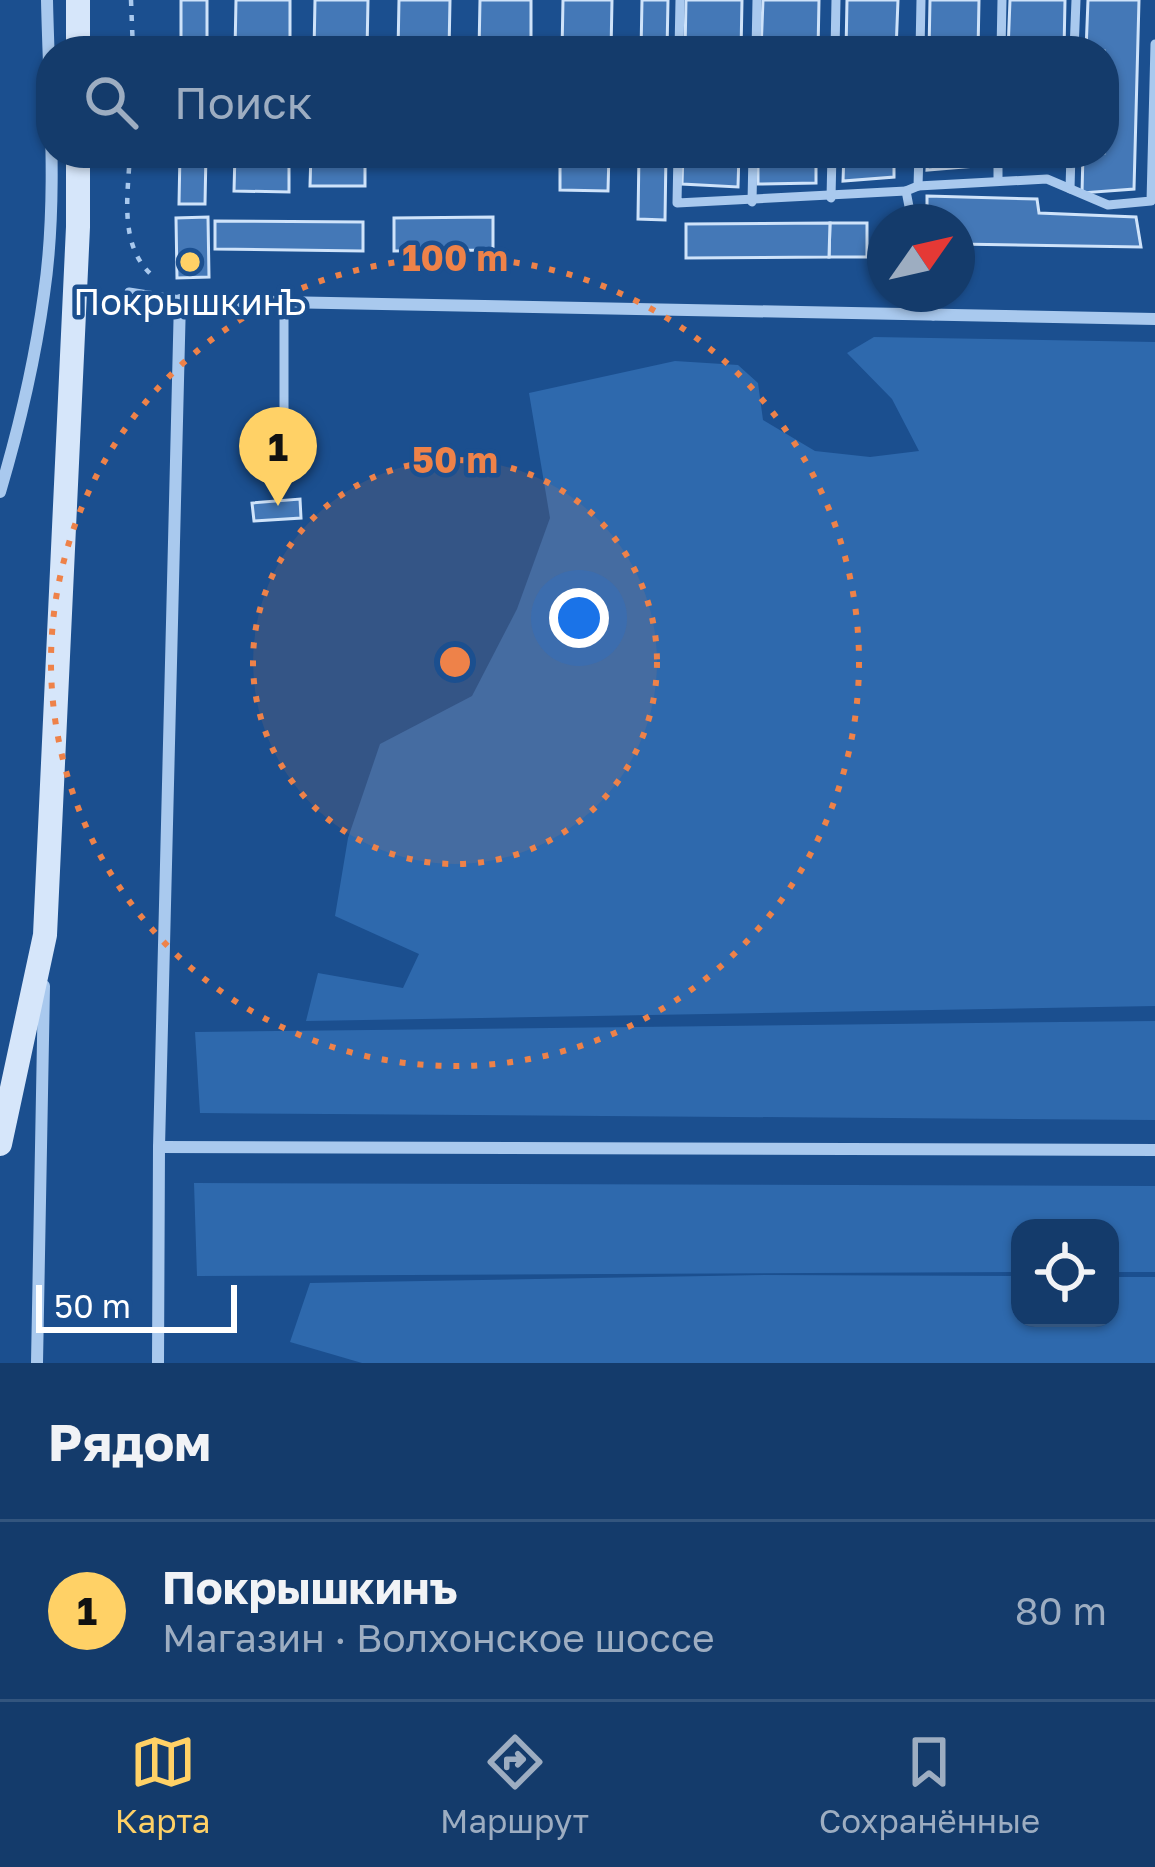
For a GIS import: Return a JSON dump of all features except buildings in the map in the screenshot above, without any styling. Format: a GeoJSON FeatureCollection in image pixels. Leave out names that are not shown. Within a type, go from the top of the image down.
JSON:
{"type":"FeatureCollection","features":[{"type":"Feature","properties":{"kind":"main road"},"geometry":{"type":"LineString","coordinates":[[78,0],[78,36]]}},
{"type":"Feature","properties":{"kind":"main road"},"geometry":{"type":"LineString","coordinates":[[0,1144],[45,935],[78,168]]}},
{"type":"Feature","properties":{"kind":"street"},"geometry":{"type":"LineString","coordinates":[[47,0],[48,36]]}},
{"type":"Feature","properties":{"kind":"street"},"geometry":{"type":"LineString","coordinates":[[0,491],[13,450],[45,292],[50,168]]}},
{"type":"Feature","properties":{"kind":"street"},"geometry":{"type":"LineString","coordinates":[[158,1363],[180,300],[1155,319]]}},
{"type":"Feature","properties":{"kind":"street"},"geometry":{"type":"LineString","coordinates":[[37,1363],[45,935]]}},
{"type":"Feature","properties":{"kind":"street"},"geometry":{"type":"LineString","coordinates":[[159,1147],[1155,1150]]}},
{"type":"Feature","properties":{"kind":"lane"},"geometry":{"type":"LineString","coordinates":[[680,0],[680,36]]}},
{"type":"Feature","properties":{"kind":"lane"},"geometry":{"type":"LineString","coordinates":[[756,36],[757,0]]}},
{"type":"Feature","properties":{"kind":"lane"},"geometry":{"type":"LineString","coordinates":[[835,36],[836,0]]}},
{"type":"Feature","properties":{"kind":"lane"},"geometry":{"type":"LineString","coordinates":[[920,36],[921,0]]}},
{"type":"Feature","properties":{"kind":"lane"},"geometry":{"type":"LineString","coordinates":[[1001,36],[1002,0]]}},
{"type":"Feature","properties":{"kind":"lane"},"geometry":{"type":"LineString","coordinates":[[1075,36],[1076,0]]}},
{"type":"Feature","properties":{"kind":"lane"},"geometry":{"type":"LineString","coordinates":[[678,168],[677,203],[831,198],[998,178],[1047,179],[1108,206],[1151,201],[1155,44]]}},
{"type":"Feature","properties":{"kind":"lane"},"geometry":{"type":"LineString","coordinates":[[752,202],[753,168]]}},
{"type":"Feature","properties":{"kind":"lane"},"geometry":{"type":"LineString","coordinates":[[831,198],[832,168]]}},
{"type":"Feature","properties":{"kind":"lane"},"geometry":{"type":"LineString","coordinates":[[918,186],[919,168]]}},
{"type":"Feature","properties":{"kind":"lane"},"geometry":{"type":"LineString","coordinates":[[998,168],[998,178]]}},
{"type":"Feature","properties":{"kind":"lane"},"geometry":{"type":"LineString","coordinates":[[1070,190],[1071,168]]}},
{"type":"Feature","properties":{"kind":"lane"},"geometry":{"type":"LineString","coordinates":[[906,191],[909,204]]}},
{"type":"Feature","properties":{"kind":"lane"},"geometry":{"type":"LineString","coordinates":[[129,292],[180,300]]}},
{"type":"Feature","properties":{"kind":"lane"},"geometry":{"type":"LineString","coordinates":[[284,302],[284,446]]}},
{"type":"Feature","properties":{"kind":"lane"},"geometry":{"type":"LineString","coordinates":[[932,312],[933,316]]}},
{"type":"Feature","properties":{"kind":"path"},"geometry":{"type":"LineString","coordinates":[[131,0],[132,36]]}},
{"type":"Feature","properties":{"kind":"path"},"geometry":{"type":"LineString","coordinates":[[130,168],[128,235],[141,267],[156,279]]}},
{"type":"Feature","properties":{"kind":"shaded area"},"geometry":{"type":"Polygon","coordinates":[[[874,337],[1155,342],[1155,1006],[306,1021],[318,973],[403,988],[419,954],[335,916],[348,838],[380,744],[472,696],[517,609],[550,518],[529,393],[675,361],[738,365],[758,383],[763,420],[815,451],[870,457],[919,451],[892,399],[847,353],[874,337]]]}},
{"type":"Feature","properties":{"kind":"shaded area"},"geometry":{"type":"Polygon","coordinates":[[[1155,1021],[1155,1120],[200,1113],[195,1032],[1155,1021]]]}},
{"type":"Feature","properties":{"kind":"shaded area"},"geometry":{"type":"Polygon","coordinates":[[[194,1183],[1155,1186],[1155,1272],[1119,1272],[1119,1219],[1011,1219],[1011,1272],[197,1276],[194,1183]]]}},
{"type":"Feature","properties":{"kind":"shaded area"},"geometry":{"type":"Polygon","coordinates":[[[1011,1276],[1011,1327],[1119,1327],[1119,1277],[1155,1277],[1155,1363],[362,1363],[290,1342],[310,1283],[1011,1276]]]}},
{"type":"Feature","properties":{"kind":"place","name":"ПокрышкинЪ"},"geometry":{"type":"Point","coordinates":[190,262]}},
{"type":"Feature","properties":{"kind":"place","name":"Покрышкинъ"},"geometry":{"type":"Point","coordinates":[278,506]}}]}
